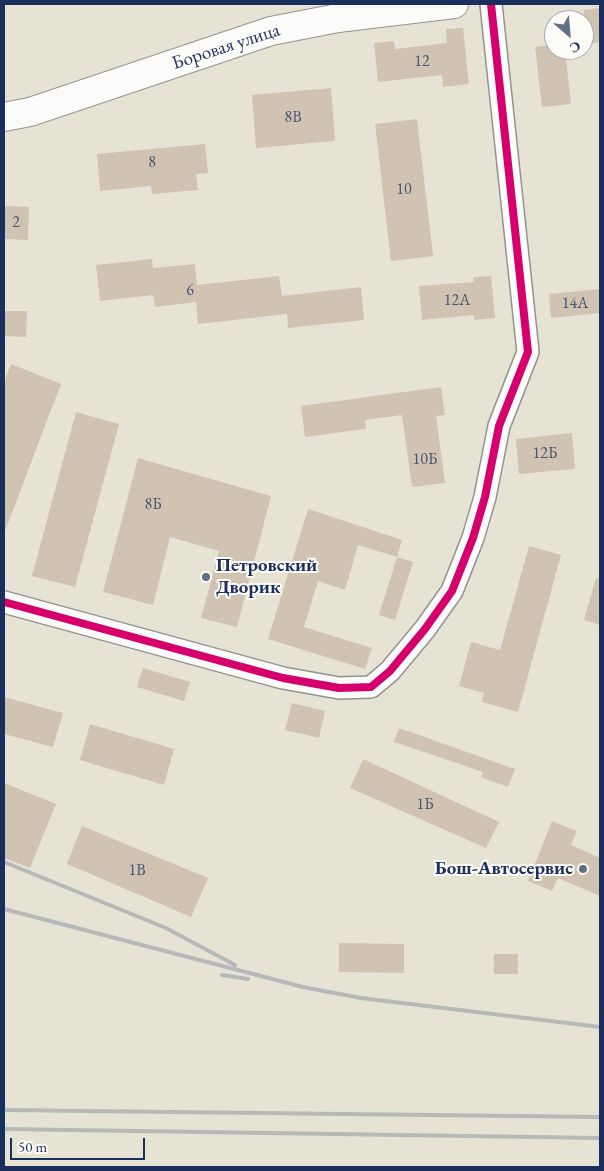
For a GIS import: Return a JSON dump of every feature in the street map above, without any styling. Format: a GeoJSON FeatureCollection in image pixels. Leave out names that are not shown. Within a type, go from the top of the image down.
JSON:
{"type":"FeatureCollection","features":[{"type":"Feature","properties":{"kind":"main road","name":"Боровая улица"},"geometry":{"type":"LineString","coordinates":[[4,117],[30,112],[271,31],[338,18],[454,4]]}},
{"type":"Feature","properties":{"kind":"street"},"geometry":{"type":"LineString","coordinates":[[4,602],[284,678],[339,688],[371,687],[390,671],[425,629],[452,591],[472,538],[485,497],[499,426],[528,352],[491,4]]}},
{"type":"Feature","properties":{"kind":"building"},"geometry":{"type":"Polygon","coordinates":[[[600,8],[600,42],[594,43],[594,10],[584,10],[600,8]]]}},
{"type":"Feature","properties":{"kind":"building"},"geometry":{"type":"Polygon","coordinates":[[[463,28],[469,84],[443,87],[442,75],[378,82],[374,43],[394,41],[395,49],[447,43],[446,29],[463,28]]]}},
{"type":"Feature","properties":{"kind":"building"},"geometry":{"type":"Polygon","coordinates":[[[544,46],[544,60],[566,60],[571,104],[542,107],[535,47],[544,46]]]}},
{"type":"Feature","properties":{"kind":"building"},"geometry":{"type":"Polygon","coordinates":[[[331,88],[335,141],[256,148],[252,95],[331,88]]]}},
{"type":"Feature","properties":{"kind":"building"},"geometry":{"type":"Polygon","coordinates":[[[417,119],[433,256],[391,261],[375,124],[417,119]]]}},
{"type":"Feature","properties":{"kind":"building"},"geometry":{"type":"Polygon","coordinates":[[[205,144],[208,173],[196,174],[198,190],[152,194],[151,186],[100,191],[97,154],[205,144]]]}},
{"type":"Feature","properties":{"kind":"building"},"geometry":{"type":"Polygon","coordinates":[[[4,206],[29,207],[28,240],[4,239],[4,206]]]}},
{"type":"Feature","properties":{"kind":"building"},"geometry":{"type":"Polygon","coordinates":[[[152,259],[153,268],[195,264],[197,285],[279,276],[282,296],[361,287],[364,320],[288,328],[287,314],[198,324],[196,302],[155,307],[153,295],[100,301],[96,265],[152,259]]]}},
{"type":"Feature","properties":{"kind":"building"},"geometry":{"type":"Polygon","coordinates":[[[491,276],[495,318],[474,320],[474,315],[422,320],[419,286],[474,282],[473,277],[491,276]]]}},
{"type":"Feature","properties":{"kind":"building"},"geometry":{"type":"Polygon","coordinates":[[[600,289],[600,313],[551,318],[549,294],[600,289]]]}},
{"type":"Feature","properties":{"kind":"building"},"geometry":{"type":"Polygon","coordinates":[[[4,311],[27,311],[26,337],[4,336],[4,311]]]}},
{"type":"Feature","properties":{"kind":"building"},"geometry":{"type":"Polygon","coordinates":[[[11,364],[61,384],[5,531],[4,382],[11,364]]]}},
{"type":"Feature","properties":{"kind":"building"},"geometry":{"type":"Polygon","coordinates":[[[441,387],[445,415],[436,416],[445,483],[412,487],[402,415],[365,420],[366,429],[305,437],[301,406],[441,387]]]}},
{"type":"Feature","properties":{"kind":"building"},"geometry":{"type":"Polygon","coordinates":[[[76,412],[119,424],[75,587],[32,576],[76,412]]]}},
{"type":"Feature","properties":{"kind":"building"},"geometry":{"type":"Polygon","coordinates":[[[572,433],[575,469],[519,474],[516,439],[572,433]]]}},
{"type":"Feature","properties":{"kind":"building"},"geometry":{"type":"Polygon","coordinates":[[[138,458],[271,496],[237,627],[201,618],[219,551],[170,537],[153,605],[103,592],[138,458]]]}},
{"type":"Feature","properties":{"kind":"building"},"geometry":{"type":"Polygon","coordinates":[[[308,509],[402,540],[397,557],[358,545],[345,590],[318,581],[304,627],[372,648],[365,669],[268,639],[308,509]]]}},
{"type":"Feature","properties":{"kind":"building"},"geometry":{"type":"Polygon","coordinates":[[[529,546],[561,555],[518,712],[482,702],[484,693],[459,686],[471,642],[500,650],[529,546]]]}},
{"type":"Feature","properties":{"kind":"building"},"geometry":{"type":"Polygon","coordinates":[[[397,557],[413,562],[395,620],[379,615],[397,557]]]}},
{"type":"Feature","properties":{"kind":"building"},"geometry":{"type":"Polygon","coordinates":[[[596,578],[600,579],[600,625],[584,620],[596,578]]]}},
{"type":"Feature","properties":{"kind":"building"},"geometry":{"type":"Polygon","coordinates":[[[143,668],[190,682],[184,701],[137,687],[143,668]]]}},
{"type":"Feature","properties":{"kind":"building"},"geometry":{"type":"Polygon","coordinates":[[[4,697],[63,713],[53,747],[4,734],[4,697]]]}},
{"type":"Feature","properties":{"kind":"building"},"geometry":{"type":"Polygon","coordinates":[[[292,703],[325,711],[319,738],[285,730],[292,703]]]}},
{"type":"Feature","properties":{"kind":"building"},"geometry":{"type":"Polygon","coordinates":[[[90,724],[174,749],[164,785],[80,760],[90,724]]]}},
{"type":"Feature","properties":{"kind":"building"},"geometry":{"type":"Polygon","coordinates":[[[399,728],[515,769],[508,787],[481,777],[483,772],[394,742],[399,728]]]}},
{"type":"Feature","properties":{"kind":"building"},"geometry":{"type":"Polygon","coordinates":[[[363,759],[499,822],[486,848],[350,788],[363,759]]]}},
{"type":"Feature","properties":{"kind":"building"},"geometry":{"type":"Polygon","coordinates":[[[4,783],[56,804],[30,868],[4,858],[4,783]]]}},
{"type":"Feature","properties":{"kind":"building"},"geometry":{"type":"Polygon","coordinates":[[[552,821],[577,831],[571,845],[600,858],[600,896],[558,878],[552,891],[528,881],[552,821]]]}},
{"type":"Feature","properties":{"kind":"building"},"geometry":{"type":"Polygon","coordinates":[[[82,826],[208,878],[191,917],[67,864],[82,826]]]}},
{"type":"Feature","properties":{"kind":"building"},"geometry":{"type":"Polygon","coordinates":[[[339,943],[404,944],[404,973],[339,972],[339,943]]]}},
{"type":"Feature","properties":{"kind":"building"},"geometry":{"type":"Polygon","coordinates":[[[494,954],[518,954],[518,974],[494,974],[494,954]]]}},
{"type":"Feature","properties":{"kind":"railway"},"geometry":{"type":"LineString","coordinates":[[4,862],[166,928],[235,965]]}},
{"type":"Feature","properties":{"kind":"railway"},"geometry":{"type":"LineString","coordinates":[[4,909],[303,987],[361,998],[600,1027]]}},
{"type":"Feature","properties":{"kind":"railway"},"geometry":{"type":"LineString","coordinates":[[222,975],[248,979]]}},
{"type":"Feature","properties":{"kind":"railway"},"geometry":{"type":"LineString","coordinates":[[4,1110],[600,1117]]}},
{"type":"Feature","properties":{"kind":"railway"},"geometry":{"type":"LineString","coordinates":[[4,1129],[600,1138]]}},
{"type":"Feature","properties":{"kind":"cycle path"},"geometry":{"type":"LineString","coordinates":[[4,602],[283,678],[339,688],[371,687],[390,671],[425,629],[452,591],[473,538],[485,497],[499,426],[528,352],[491,4]]}},
{"type":"Feature","properties":{"kind":"place","name":"Петровский Дворик"},"geometry":{"type":"Point","coordinates":[206,577]}},
{"type":"Feature","properties":{"kind":"place","name":"Бош-Автосервис"},"geometry":{"type":"Point","coordinates":[583,869]}}]}
